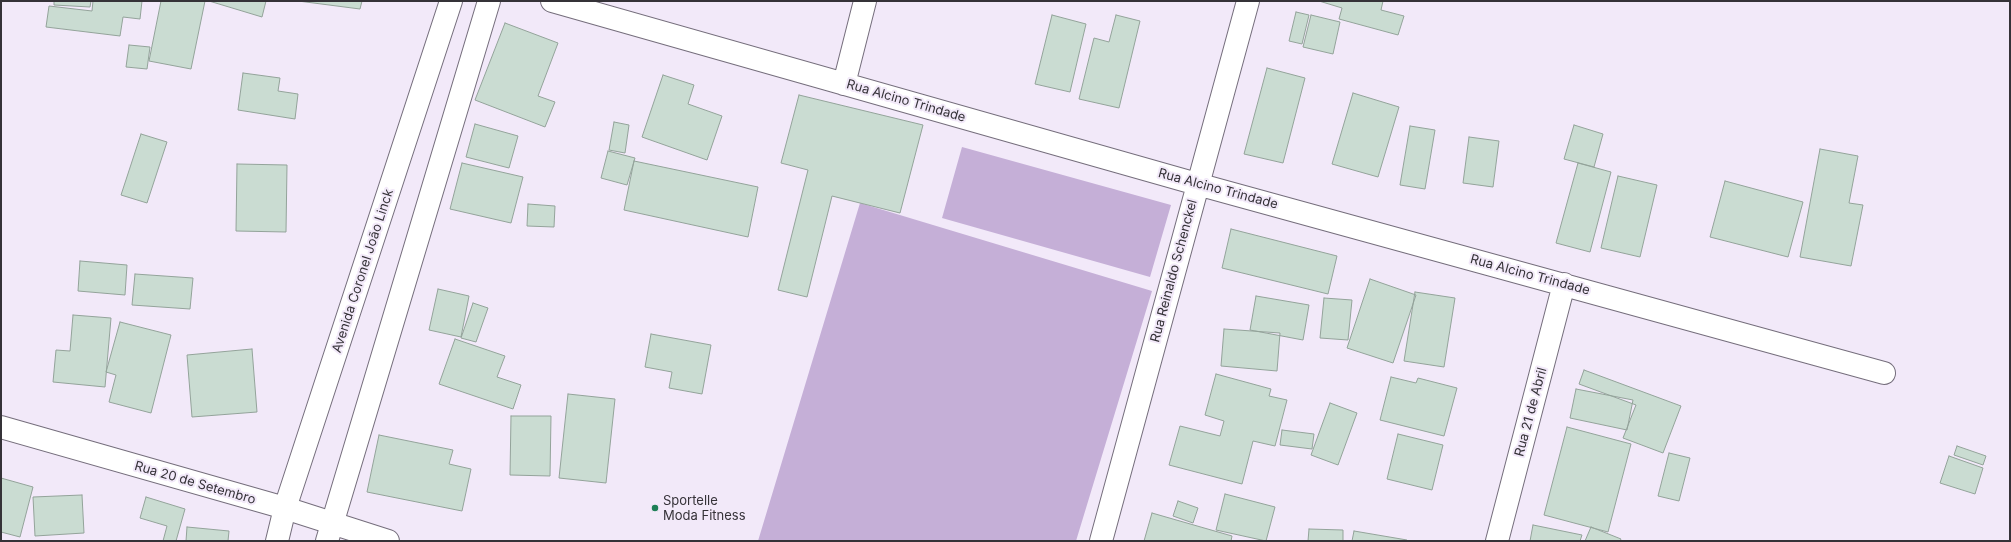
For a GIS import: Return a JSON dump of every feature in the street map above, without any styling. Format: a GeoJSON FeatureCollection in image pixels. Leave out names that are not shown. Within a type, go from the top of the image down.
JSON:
{"type":"FeatureCollection","features":[{"type":"Feature","properties":{"kind":"street","name":"Avenida Coronel João Linck"},"geometry":{"type":"LineString","coordinates":[[277,541],[285,508],[451,1]]}},
{"type":"Feature","properties":{"kind":"street"},"geometry":{"type":"LineString","coordinates":[[330,532],[489,1]]}},
{"type":"Feature","properties":{"kind":"street","name":"Rua Alcino Trindade"},"geometry":{"type":"LineString","coordinates":[[552,1],[1197,184],[1884,373]]}},
{"type":"Feature","properties":{"kind":"street"},"geometry":{"type":"LineString","coordinates":[[844,84],[865,1]]}},
{"type":"Feature","properties":{"kind":"street","name":"Rua Reinaldo Schenckel"},"geometry":{"type":"LineString","coordinates":[[1101,541],[1248,1]]}},
{"type":"Feature","properties":{"kind":"street","name":"Rua 21 de Abril"},"geometry":{"type":"LineString","coordinates":[[1497,541],[1564,284]]}},
{"type":"Feature","properties":{"kind":"street","name":"Rua 20 de Setembro"},"geometry":{"type":"LineString","coordinates":[[1,428],[285,508],[330,532],[388,541]]}},
{"type":"Feature","properties":{"kind":"shaded area"},"geometry":{"type":"Polygon","coordinates":[[[962,147],[1171,205],[1150,277],[942,218],[962,147]]]}},
{"type":"Feature","properties":{"kind":"shaded area"},"geometry":{"type":"Polygon","coordinates":[[[860,203],[1152,291],[1076,541],[758,541],[860,203]]]}},
{"type":"Feature","properties":{"kind":"building"},"geometry":{"type":"Polygon","coordinates":[[[54,1],[91,1],[90,7],[54,5],[54,1]]]}},
{"type":"Feature","properties":{"kind":"building"},"geometry":{"type":"Polygon","coordinates":[[[93,1],[142,1],[140,19],[123,17],[120,36],[46,27],[49,6],[92,11],[93,1]]]}},
{"type":"Feature","properties":{"kind":"building"},"geometry":{"type":"Polygon","coordinates":[[[161,1],[205,1],[191,69],[149,61],[161,1]]]}},
{"type":"Feature","properties":{"kind":"building"},"geometry":{"type":"Polygon","coordinates":[[[209,1],[266,1],[262,17],[209,1]]]}},
{"type":"Feature","properties":{"kind":"building"},"geometry":{"type":"Polygon","coordinates":[[[298,1],[362,1],[360,9],[298,1]]]}},
{"type":"Feature","properties":{"kind":"building"},"geometry":{"type":"Polygon","coordinates":[[[1319,1],[1383,1],[1381,10],[1404,16],[1398,35],[1339,19],[1342,8],[1319,1]]]}},
{"type":"Feature","properties":{"kind":"building"},"geometry":{"type":"Polygon","coordinates":[[[1296,12],[1309,15],[1302,44],[1289,41],[1296,12]]]}},
{"type":"Feature","properties":{"kind":"building"},"geometry":{"type":"Polygon","coordinates":[[[1052,15],[1086,24],[1070,92],[1035,84],[1052,15]]]}},
{"type":"Feature","properties":{"kind":"building"},"geometry":{"type":"Polygon","coordinates":[[[1116,15],[1140,21],[1119,108],[1079,99],[1094,38],[1109,42],[1116,15]]]}},
{"type":"Feature","properties":{"kind":"building"},"geometry":{"type":"Polygon","coordinates":[[[1311,15],[1340,22],[1333,54],[1303,47],[1311,15]]]}},
{"type":"Feature","properties":{"kind":"building"},"geometry":{"type":"Polygon","coordinates":[[[505,23],[558,43],[538,96],[555,102],[545,127],[475,100],[505,23]]]}},
{"type":"Feature","properties":{"kind":"building"},"geometry":{"type":"Polygon","coordinates":[[[129,45],[150,47],[147,69],[126,67],[129,45]]]}},
{"type":"Feature","properties":{"kind":"building"},"geometry":{"type":"Polygon","coordinates":[[[1267,68],[1305,78],[1283,163],[1244,154],[1267,68]]]}},
{"type":"Feature","properties":{"kind":"building"},"geometry":{"type":"Polygon","coordinates":[[[243,73],[280,78],[278,91],[298,94],[295,119],[238,110],[243,73]]]}},
{"type":"Feature","properties":{"kind":"building"},"geometry":{"type":"Polygon","coordinates":[[[663,75],[694,85],[688,104],[722,116],[707,160],[642,137],[663,75]]]}},
{"type":"Feature","properties":{"kind":"building"},"geometry":{"type":"Polygon","coordinates":[[[1353,93],[1399,107],[1378,177],[1332,164],[1353,93]]]}},
{"type":"Feature","properties":{"kind":"building"},"geometry":{"type":"Polygon","coordinates":[[[799,95],[923,125],[900,213],[832,196],[807,297],[778,290],[808,170],[781,163],[799,95]]]}},
{"type":"Feature","properties":{"kind":"building"},"geometry":{"type":"Polygon","coordinates":[[[614,122],[629,125],[625,153],[609,150],[614,122]]]}},
{"type":"Feature","properties":{"kind":"building"},"geometry":{"type":"Polygon","coordinates":[[[475,124],[518,136],[509,168],[466,157],[475,124]]]}},
{"type":"Feature","properties":{"kind":"building"},"geometry":{"type":"Polygon","coordinates":[[[1574,125],[1603,134],[1594,167],[1564,159],[1574,125]]]}},
{"type":"Feature","properties":{"kind":"building"},"geometry":{"type":"Polygon","coordinates":[[[1410,126],[1435,130],[1425,189],[1400,185],[1410,126]]]}},
{"type":"Feature","properties":{"kind":"building"},"geometry":{"type":"Polygon","coordinates":[[[141,134],[167,142],[147,203],[121,195],[141,134]]]}},
{"type":"Feature","properties":{"kind":"building"},"geometry":{"type":"Polygon","coordinates":[[[1469,137],[1499,141],[1493,187],[1463,183],[1469,137]]]}},
{"type":"Feature","properties":{"kind":"building"},"geometry":{"type":"Polygon","coordinates":[[[1820,149],[1858,156],[1849,203],[1863,205],[1851,266],[1800,257],[1820,149]]]}},
{"type":"Feature","properties":{"kind":"building"},"geometry":{"type":"Polygon","coordinates":[[[608,151],[635,158],[627,185],[601,178],[608,151]]]}},
{"type":"Feature","properties":{"kind":"building"},"geometry":{"type":"Polygon","coordinates":[[[634,161],[758,187],[748,237],[624,210],[634,161]]]}},
{"type":"Feature","properties":{"kind":"building"},"geometry":{"type":"Polygon","coordinates":[[[462,163],[523,177],[511,223],[450,209],[462,163]]]}},
{"type":"Feature","properties":{"kind":"building"},"geometry":{"type":"Polygon","coordinates":[[[1578,163],[1611,172],[1590,252],[1556,243],[1578,163]]]}},
{"type":"Feature","properties":{"kind":"building"},"geometry":{"type":"Polygon","coordinates":[[[237,164],[287,165],[286,232],[236,231],[237,164]]]}},
{"type":"Feature","properties":{"kind":"building"},"geometry":{"type":"Polygon","coordinates":[[[1618,176],[1657,185],[1640,257],[1601,248],[1618,176]]]}},
{"type":"Feature","properties":{"kind":"building"},"geometry":{"type":"Polygon","coordinates":[[[1725,181],[1803,202],[1788,257],[1710,237],[1725,181]]]}},
{"type":"Feature","properties":{"kind":"building"},"geometry":{"type":"Polygon","coordinates":[[[528,204],[555,206],[554,227],[527,226],[528,204]]]}},
{"type":"Feature","properties":{"kind":"building"},"geometry":{"type":"Polygon","coordinates":[[[1231,229],[1337,256],[1328,294],[1222,268],[1231,229]]]}},
{"type":"Feature","properties":{"kind":"building"},"geometry":{"type":"Polygon","coordinates":[[[80,261],[127,265],[125,295],[78,291],[80,261]]]}},
{"type":"Feature","properties":{"kind":"building"},"geometry":{"type":"Polygon","coordinates":[[[135,274],[193,278],[190,309],[132,305],[135,274]]]}},
{"type":"Feature","properties":{"kind":"building"},"geometry":{"type":"Polygon","coordinates":[[[1370,279],[1416,295],[1393,363],[1347,348],[1370,279]]]}},
{"type":"Feature","properties":{"kind":"building"},"geometry":{"type":"Polygon","coordinates":[[[438,289],[469,296],[461,337],[429,330],[438,289]]]}},
{"type":"Feature","properties":{"kind":"building"},"geometry":{"type":"Polygon","coordinates":[[[1415,292],[1455,298],[1444,367],[1404,361],[1415,292]]]}},
{"type":"Feature","properties":{"kind":"building"},"geometry":{"type":"Polygon","coordinates":[[[1256,296],[1309,305],[1303,340],[1250,330],[1256,296]]]}},
{"type":"Feature","properties":{"kind":"building"},"geometry":{"type":"Polygon","coordinates":[[[1324,298],[1352,300],[1348,340],[1320,338],[1324,298]]]}},
{"type":"Feature","properties":{"kind":"building"},"geometry":{"type":"Polygon","coordinates":[[[473,303],[488,308],[476,342],[461,338],[473,303]]]}},
{"type":"Feature","properties":{"kind":"building"},"geometry":{"type":"Polygon","coordinates":[[[73,315],[111,318],[105,387],[53,382],[56,350],[70,351],[73,315]]]}},
{"type":"Feature","properties":{"kind":"building"},"geometry":{"type":"Polygon","coordinates":[[[120,322],[171,335],[151,413],[109,402],[116,375],[106,372],[120,322]]]}},
{"type":"Feature","properties":{"kind":"building"},"geometry":{"type":"Polygon","coordinates":[[[1224,329],[1280,333],[1277,371],[1221,366],[1224,329]]]}},
{"type":"Feature","properties":{"kind":"building"},"geometry":{"type":"Polygon","coordinates":[[[651,334],[711,345],[702,394],[669,388],[672,372],[645,367],[651,334]]]}},
{"type":"Feature","properties":{"kind":"building"},"geometry":{"type":"Polygon","coordinates":[[[455,339],[505,356],[497,377],[521,385],[513,409],[439,384],[455,339]]]}},
{"type":"Feature","properties":{"kind":"building"},"geometry":{"type":"Polygon","coordinates":[[[252,349],[257,412],[192,417],[187,355],[252,349]]]}},
{"type":"Feature","properties":{"kind":"building"},"geometry":{"type":"Polygon","coordinates":[[[1584,370],[1681,406],[1663,453],[1623,438],[1636,405],[1579,384],[1584,370]]]}},
{"type":"Feature","properties":{"kind":"building"},"geometry":{"type":"Polygon","coordinates":[[[1216,374],[1271,389],[1269,396],[1287,400],[1275,446],[1253,441],[1242,484],[1169,465],[1180,426],[1220,436],[1224,421],[1205,415],[1216,374]]]}},
{"type":"Feature","properties":{"kind":"building"},"geometry":{"type":"Polygon","coordinates":[[[1391,377],[1416,383],[1418,378],[1457,388],[1444,436],[1380,420],[1391,377]]]}},
{"type":"Feature","properties":{"kind":"building"},"geometry":{"type":"Polygon","coordinates":[[[1576,389],[1633,400],[1627,430],[1570,418],[1576,389]]]}},
{"type":"Feature","properties":{"kind":"building"},"geometry":{"type":"Polygon","coordinates":[[[568,394],[615,399],[606,483],[559,478],[568,394]]]}},
{"type":"Feature","properties":{"kind":"building"},"geometry":{"type":"Polygon","coordinates":[[[1330,403],[1357,413],[1338,465],[1311,455],[1330,403]]]}},
{"type":"Feature","properties":{"kind":"building"},"geometry":{"type":"Polygon","coordinates":[[[511,416],[551,416],[550,476],[510,475],[511,416]]]}},
{"type":"Feature","properties":{"kind":"building"},"geometry":{"type":"Polygon","coordinates":[[[1567,427],[1631,444],[1608,532],[1544,515],[1567,427]]]}},
{"type":"Feature","properties":{"kind":"building"},"geometry":{"type":"Polygon","coordinates":[[[1282,430],[1314,434],[1312,449],[1280,445],[1282,430]]]}},
{"type":"Feature","properties":{"kind":"building"},"geometry":{"type":"Polygon","coordinates":[[[1398,434],[1443,445],[1432,490],[1387,479],[1398,434]]]}},
{"type":"Feature","properties":{"kind":"building"},"geometry":{"type":"Polygon","coordinates":[[[379,435],[453,450],[449,464],[471,469],[462,511],[367,492],[379,435]]]}},
{"type":"Feature","properties":{"kind":"building"},"geometry":{"type":"Polygon","coordinates":[[[1957,446],[1986,456],[1983,465],[1954,455],[1957,446]]]}},
{"type":"Feature","properties":{"kind":"building"},"geometry":{"type":"Polygon","coordinates":[[[1669,453],[1690,458],[1679,501],[1658,496],[1669,453]]]}},
{"type":"Feature","properties":{"kind":"building"},"geometry":{"type":"Polygon","coordinates":[[[1949,456],[1983,468],[1975,494],[1940,483],[1949,456]]]}},
{"type":"Feature","properties":{"kind":"building"},"geometry":{"type":"Polygon","coordinates":[[[1,478],[33,487],[20,537],[1,532],[1,478]]]}},
{"type":"Feature","properties":{"kind":"building"},"geometry":{"type":"Polygon","coordinates":[[[1225,494],[1275,507],[1266,541],[1216,530],[1225,494]]]}},
{"type":"Feature","properties":{"kind":"building"},"geometry":{"type":"Polygon","coordinates":[[[82,495],[84,533],[35,536],[33,497],[82,495]]]}},
{"type":"Feature","properties":{"kind":"building"},"geometry":{"type":"Polygon","coordinates":[[[146,497],[185,509],[176,541],[163,541],[167,526],[140,518],[146,497]]]}},
{"type":"Feature","properties":{"kind":"building"},"geometry":{"type":"Polygon","coordinates":[[[1178,501],[1198,508],[1193,523],[1173,516],[1178,501]]]}},
{"type":"Feature","properties":{"kind":"building"},"geometry":{"type":"Polygon","coordinates":[[[1152,513],[1232,536],[1231,541],[1144,541],[1152,513]]]}},
{"type":"Feature","properties":{"kind":"building"},"geometry":{"type":"Polygon","coordinates":[[[1533,525],[1582,535],[1580,541],[1530,541],[1533,525]]]}},
{"type":"Feature","properties":{"kind":"building"},"geometry":{"type":"Polygon","coordinates":[[[187,527],[229,531],[228,541],[186,541],[187,527]]]}},
{"type":"Feature","properties":{"kind":"building"},"geometry":{"type":"Polygon","coordinates":[[[1591,527],[1621,539],[1620,541],[1585,541],[1591,527]]]}},
{"type":"Feature","properties":{"kind":"building"},"geometry":{"type":"Polygon","coordinates":[[[1309,529],[1343,530],[1343,541],[1308,541],[1309,529]]]}},
{"type":"Feature","properties":{"kind":"building"},"geometry":{"type":"Polygon","coordinates":[[[1354,531],[1407,540],[1407,541],[1352,541],[1354,531]]]}},
{"type":"Feature","properties":{"kind":"place","name":"Sportelle Moda Fitness"},"geometry":{"type":"Point","coordinates":[655,508]}}]}
